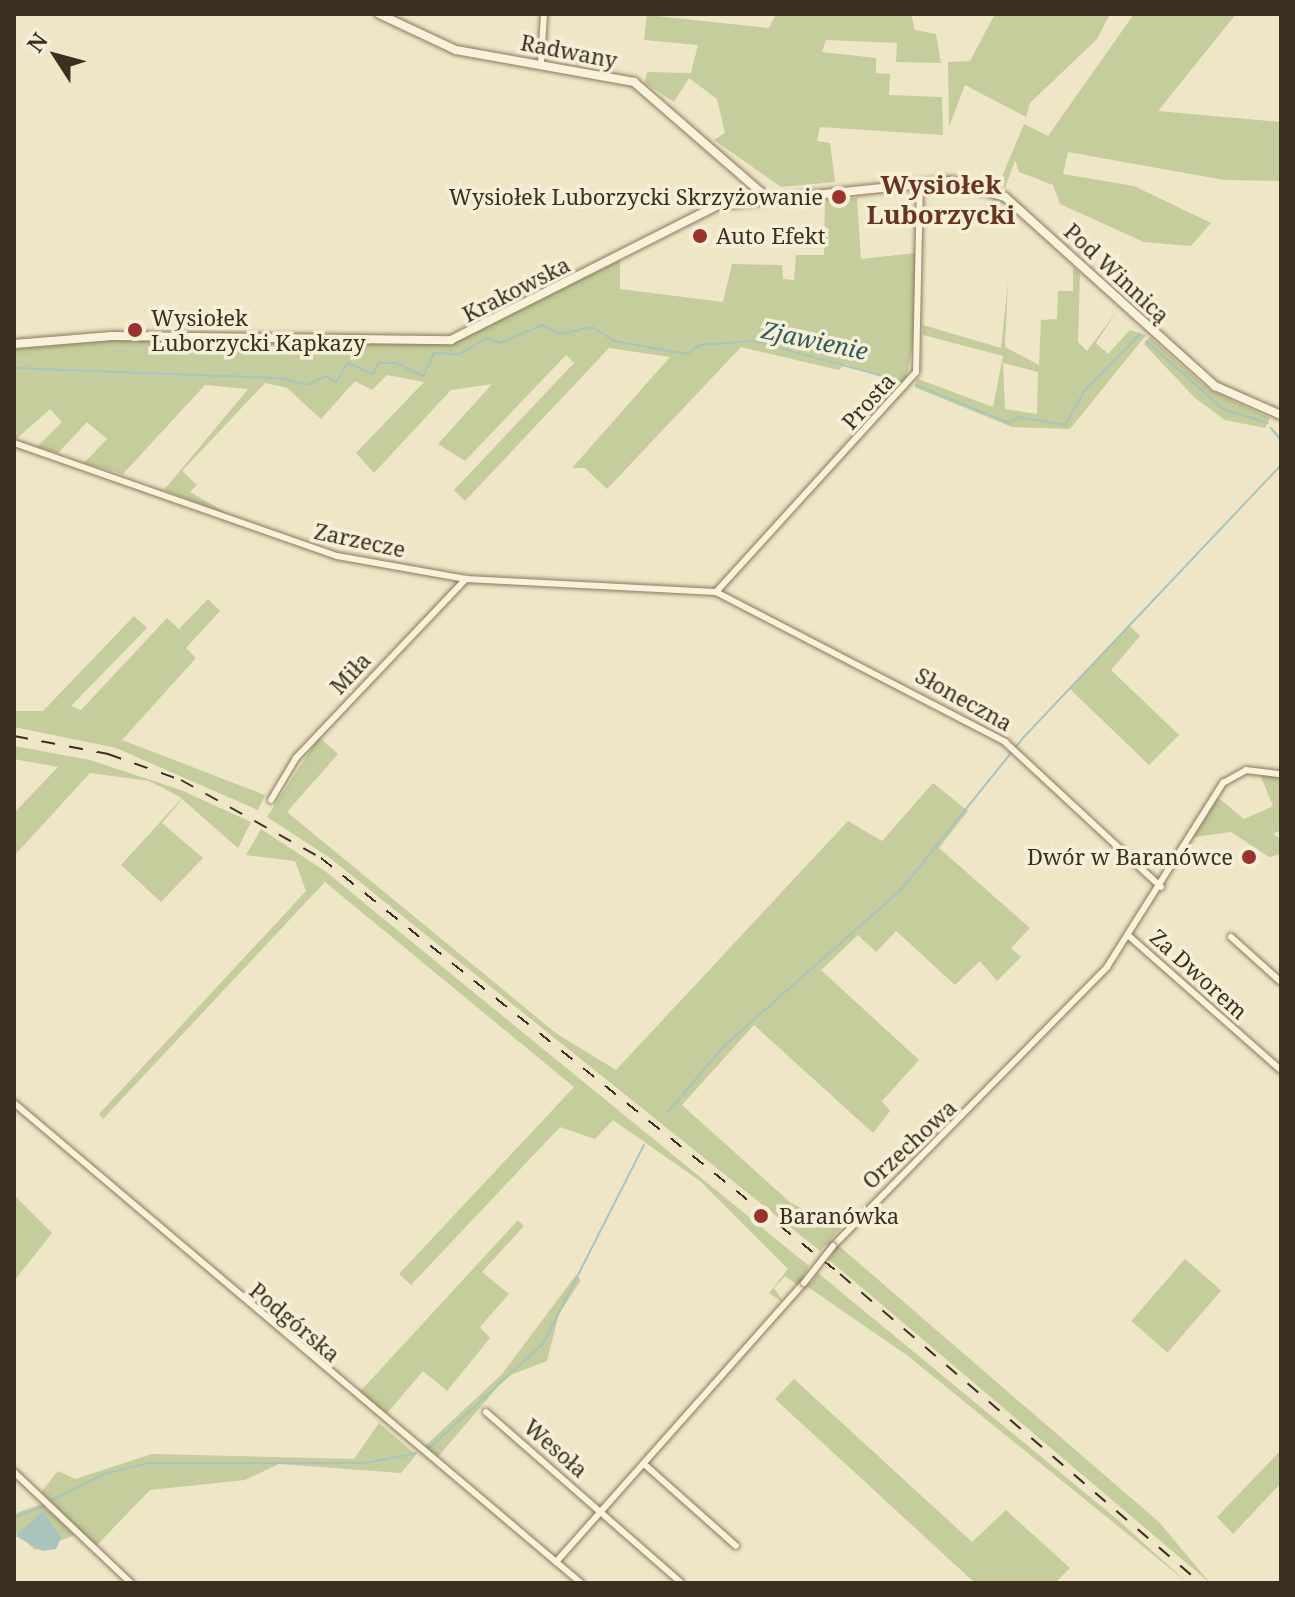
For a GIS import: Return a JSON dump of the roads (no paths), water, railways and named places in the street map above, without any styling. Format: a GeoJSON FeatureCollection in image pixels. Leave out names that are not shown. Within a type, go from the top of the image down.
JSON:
{"type":"FeatureCollection","features":[{"type":"Feature","properties":{"kind":"street","name":"Radwany"},"geometry":{"type":"LineString","coordinates":[[379,14],[456,50],[634,82],[765,196]]}},
{"type":"Feature","properties":{"kind":"street"},"geometry":{"type":"LineString","coordinates":[[541,63],[544,14]]}},
{"type":"Feature","properties":{"kind":"street","name":"Krakowska"},"geometry":{"type":"LineString","coordinates":[[14,344],[112,336],[451,340],[718,205],[765,196],[920,183]]}},
{"type":"Feature","properties":{"kind":"street","name":"Pod Winnicą"},"geometry":{"type":"LineString","coordinates":[[920,183],[971,184],[1005,197],[1215,386],[1281,415]]}},
{"type":"Feature","properties":{"kind":"street","name":"Prosta"},"geometry":{"type":"LineString","coordinates":[[716,592],[916,372],[920,183]]}},
{"type":"Feature","properties":{"kind":"street","name":"Zarzecze"},"geometry":{"type":"LineString","coordinates":[[14,443],[129,479],[276,539],[466,579],[716,592]]}},
{"type":"Feature","properties":{"kind":"street","name":"Miła"},"geometry":{"type":"LineString","coordinates":[[271,800],[296,758],[466,579]]}},
{"type":"Feature","properties":{"kind":"street","name":"Słoneczna"},"geometry":{"type":"LineString","coordinates":[[716,592],[1010,745],[1161,887]]}},
{"type":"Feature","properties":{"kind":"street","name":"Orzechowa"},"geometry":{"type":"LineString","coordinates":[[556,1562],[804,1283],[833,1246],[972,1110],[1130,937],[1223,783],[1246,770],[1281,774]]}},
{"type":"Feature","properties":{"kind":"street","name":"Za Dworem"},"geometry":{"type":"LineString","coordinates":[[1130,937],[1281,1070]]}},
{"type":"Feature","properties":{"kind":"street"},"geometry":{"type":"LineString","coordinates":[[1231,937],[1281,982]]}},
{"type":"Feature","properties":{"kind":"street","name":"Podgórska"},"geometry":{"type":"LineString","coordinates":[[14,1103],[581,1583]]}},
{"type":"Feature","properties":{"kind":"street","name":"Wesoła"},"geometry":{"type":"LineString","coordinates":[[486,1412],[681,1583]]}},
{"type":"Feature","properties":{"kind":"street"},"geometry":{"type":"LineString","coordinates":[[644,1464],[736,1546]]}},
{"type":"Feature","properties":{"kind":"street"},"geometry":{"type":"LineString","coordinates":[[14,1472],[131,1583]]}},
{"type":"Feature","properties":{"kind":"water"},"geometry":{"type":"Polygon","coordinates":[[[43,1511],[61,1538],[56,1549],[42,1551],[16,1536],[43,1511]]]}},
{"type":"Feature","properties":{"kind":"waterway","name":"Zjawienie"},"geometry":{"type":"LineString","coordinates":[[14,368],[279,378],[307,385],[326,376],[336,382],[348,363],[373,374],[379,363],[396,363],[423,376],[434,353],[460,354],[486,338],[500,343],[542,325],[561,334],[592,327],[614,341],[687,354],[700,345],[754,341],[905,382]]}},
{"type":"Feature","properties":{"kind":"waterway","name":"Zjawienie"},"geometry":{"type":"LineString","coordinates":[[916,385],[1009,423],[1019,417],[1065,425],[1085,390],[1140,334]]}},
{"type":"Feature","properties":{"kind":"waterway","name":"Zjawienie"},"geometry":{"type":"LineString","coordinates":[[1146,341],[1223,409],[1268,423]]}},
{"type":"Feature","properties":{"kind":"waterway","name":"Zjawienie"},"geometry":{"type":"LineString","coordinates":[[1271,428],[1281,440],[1281,463]]}},
{"type":"Feature","properties":{"kind":"waterway"},"geometry":{"type":"LineString","coordinates":[[668,1112],[724,1046],[900,891],[1022,739],[1281,465]]}},
{"type":"Feature","properties":{"kind":"waterway"},"geometry":{"type":"LineString","coordinates":[[428,1449],[543,1344],[644,1145]]}},
{"type":"Feature","properties":{"kind":"waterway"},"geometry":{"type":"LineString","coordinates":[[53,1500],[104,1474],[149,1463],[366,1463],[416,1453]]}},
{"type":"Feature","properties":{"kind":"waterway"},"geometry":{"type":"LineString","coordinates":[[14,1517],[45,1506]]}},
{"type":"Feature","properties":{"kind":"railway"},"geometry":{"type":"LineString","coordinates":[[14,736],[108,754],[181,780],[321,858],[840,1274],[1201,1583]]}},
{"type":"Feature","properties":{"kind":"place","name":"Wysiołek Luborzycki Skrzyżowanie"},"geometry":{"type":"Point","coordinates":[839,197]}},
{"type":"Feature","properties":{"kind":"place","name":"Auto Efekt"},"geometry":{"type":"Point","coordinates":[700,236]}},
{"type":"Feature","properties":{"kind":"place","name":"Wysiołek Luborzycki Kapkazy"},"geometry":{"type":"Point","coordinates":[135,330]}},
{"type":"Feature","properties":{"kind":"place","name":"Dwór w Baranówce"},"geometry":{"type":"Point","coordinates":[1249,857]}},
{"type":"Feature","properties":{"kind":"place","name":"Baranówka"},"geometry":{"type":"Point","coordinates":[761,1216]}},
{"type":"Feature","properties":{"kind":"district","name":"Wysiołek Luborzycki"},"geometry":{"type":"Point","coordinates":[941,200]}}]}
